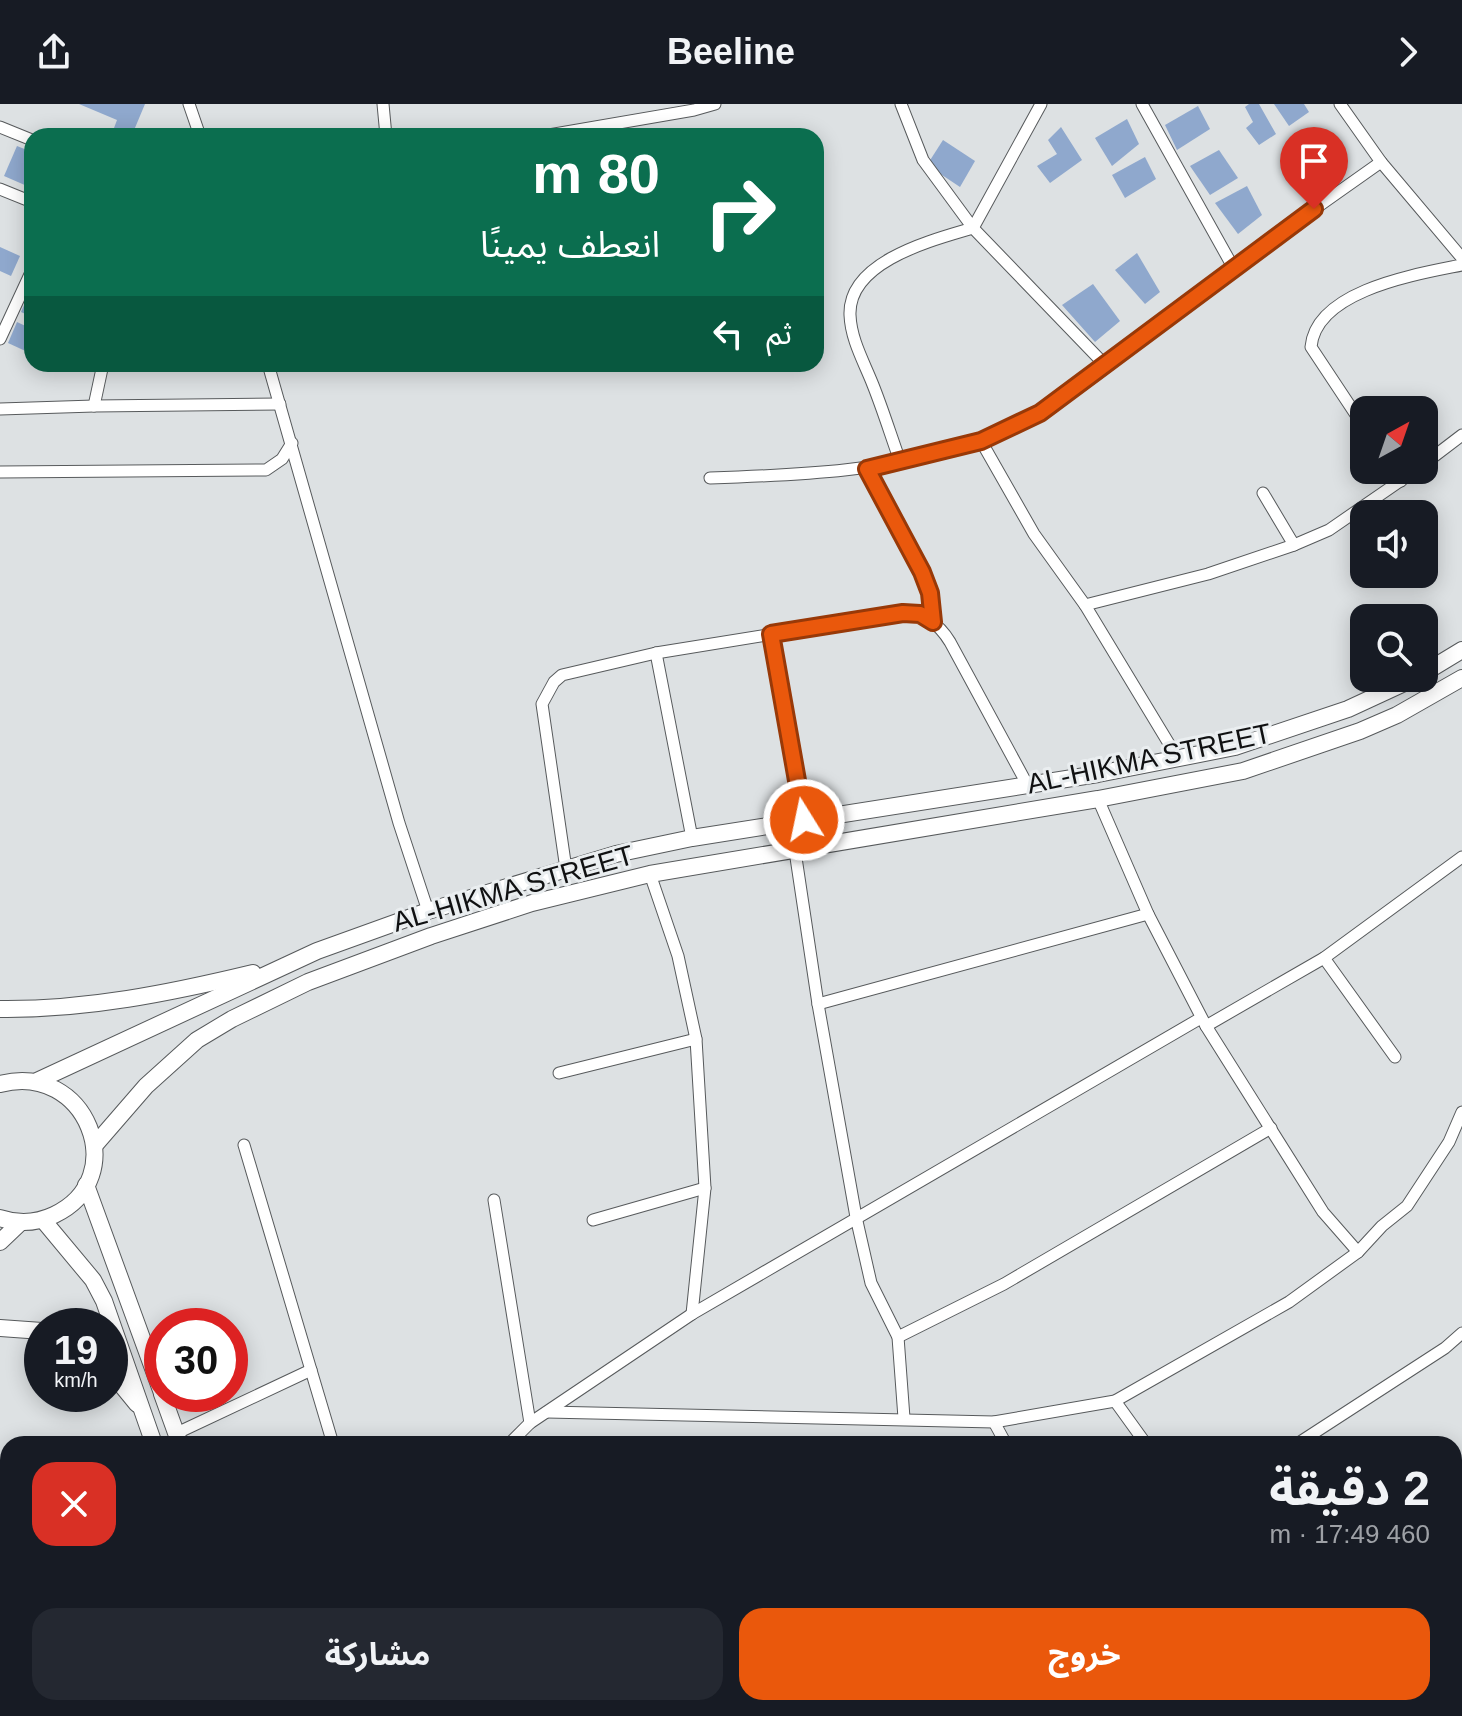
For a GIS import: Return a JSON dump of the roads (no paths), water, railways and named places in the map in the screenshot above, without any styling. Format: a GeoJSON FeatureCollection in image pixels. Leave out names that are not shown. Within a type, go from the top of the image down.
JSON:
{"type":"FeatureCollection","features":[{"type":"Feature","properties":{"kind":"street"},"geometry":{"type":"LineString","coordinates":[[189,104],[197,128]]}},
{"type":"Feature","properties":{"kind":"street"},"geometry":{"type":"LineString","coordinates":[[383,104],[385,128]]}},
{"type":"Feature","properties":{"kind":"street"},"geometry":{"type":"LineString","coordinates":[[589,128],[715,104]]}},
{"type":"Feature","properties":{"kind":"street"},"geometry":{"type":"LineString","coordinates":[[901,104],[923,160],[973,228],[1106,366]]}},
{"type":"Feature","properties":{"kind":"street"},"geometry":{"type":"LineString","coordinates":[[900,461],[857,348],[850,312],[853,297],[860,284],[885,262],[931,240],[973,228],[1041,104]]}},
{"type":"Feature","properties":{"kind":"street"},"geometry":{"type":"LineString","coordinates":[[1142,104],[1233,267]]}},
{"type":"Feature","properties":{"kind":"street"},"geometry":{"type":"LineString","coordinates":[[1340,104],[1381,162],[1462,258]]}},
{"type":"Feature","properties":{"kind":"street"},"geometry":{"type":"LineString","coordinates":[[0,127],[24,137]]}},
{"type":"Feature","properties":{"kind":"street"},"geometry":{"type":"LineString","coordinates":[[710,478],[867,469],[981,441],[1040,413],[1233,267],[1381,162]]}},
{"type":"Feature","properties":{"kind":"street"},"geometry":{"type":"LineString","coordinates":[[0,189],[24,199]]}},
{"type":"Feature","properties":{"kind":"street"},"geometry":{"type":"LineString","coordinates":[[1350,406],[1311,347],[1317,328],[1330,313],[1372,288],[1462,265]]}},
{"type":"Feature","properties":{"kind":"street"},"geometry":{"type":"LineString","coordinates":[[0,339],[24,287]]}},
{"type":"Feature","properties":{"kind":"street"},"geometry":{"type":"LineString","coordinates":[[94,406],[101,372]]}},
{"type":"Feature","properties":{"kind":"street"},"geometry":{"type":"LineString","coordinates":[[270,372],[399,823],[428,911]]}},
{"type":"Feature","properties":{"kind":"street"},"geometry":{"type":"LineString","coordinates":[[0,409],[280,404]]}},
{"type":"Feature","properties":{"kind":"street"},"geometry":{"type":"LineString","coordinates":[[1438,453],[1462,435]]}},
{"type":"Feature","properties":{"kind":"street"},"geometry":{"type":"LineString","coordinates":[[981,441],[1034,534],[1085,605],[1177,757]]}},
{"type":"Feature","properties":{"kind":"street"},"geometry":{"type":"LineString","coordinates":[[0,472],[266,470],[282,459],[292,443]]}},
{"type":"Feature","properties":{"kind":"street"},"geometry":{"type":"LineString","coordinates":[[867,469],[922,572],[930,593],[933,622]]}},
{"type":"Feature","properties":{"kind":"street"},"geometry":{"type":"LineString","coordinates":[[1085,605],[1208,574],[1294,545],[1329,530],[1397,484]]}},
{"type":"Feature","properties":{"kind":"street"},"geometry":{"type":"LineString","coordinates":[[1263,493],[1294,545]]}},
{"type":"Feature","properties":{"kind":"street"},"geometry":{"type":"LineString","coordinates":[[566,869],[542,704],[554,682],[562,675],[656,653],[903,613],[920,614],[933,622],[950,642],[1027,784]]}},
{"type":"Feature","properties":{"kind":"street"},"geometry":{"type":"LineString","coordinates":[[771,634],[804,820]]}},
{"type":"Feature","properties":{"kind":"street"},"geometry":{"type":"LineString","coordinates":[[1438,665],[1462,650]]}},
{"type":"Feature","properties":{"kind":"street"},"geometry":{"type":"LineString","coordinates":[[656,653],[692,838]]}},
{"type":"Feature","properties":{"kind":"street","name":"AL-HIKMA STREET"},"geometry":{"type":"LineString","coordinates":[[94,1146],[171,1061],[197,1040],[232,1019],[308,982],[431,936],[532,903],[650,874],[1098,799],[1243,771],[1397,715],[1462,678]]}},
{"type":"Feature","properties":{"kind":"street","name":"AL-HIKMA STREET"},"geometry":{"type":"LineString","coordinates":[[37,1081],[282,966],[428,911],[616,854],[692,838],[1098,774],[1235,747],[1348,709],[1385,692]]}},
{"type":"Feature","properties":{"kind":"street"},"geometry":{"type":"LineString","coordinates":[[1098,799],[1148,914],[1204,1022],[1323,1212],[1358,1252]]}},
{"type":"Feature","properties":{"kind":"street"},"geometry":{"type":"LineString","coordinates":[[795,851],[818,1004],[856,1217],[871,1283],[898,1337],[904,1418]]}},
{"type":"Feature","properties":{"kind":"street"},"geometry":{"type":"LineString","coordinates":[[517,1436],[530,1423],[692,1314],[856,1217],[1324,958],[1462,857]]}},
{"type":"Feature","properties":{"kind":"street"},"geometry":{"type":"LineString","coordinates":[[650,874],[678,956],[696,1039],[705,1188],[692,1314]]}},
{"type":"Feature","properties":{"kind":"street"},"geometry":{"type":"LineString","coordinates":[[818,1004],[1148,914]]}},
{"type":"Feature","properties":{"kind":"street"},"geometry":{"type":"LineString","coordinates":[[1324,958],[1395,1057]]}},
{"type":"Feature","properties":{"kind":"street"},"geometry":{"type":"LineString","coordinates":[[0,1009],[111,1002],[282,966]]}},
{"type":"Feature","properties":{"kind":"street"},"geometry":{"type":"LineString","coordinates":[[559,1073],[696,1039]]}},
{"type":"Feature","properties":{"kind":"street"},"geometry":{"type":"LineString","coordinates":[[0,1084],[37,1081],[61,1091],[87,1120],[94,1146],[91,1173],[86,1185],[69,1205],[43,1220],[21,1222],[0,1218]]}},
{"type":"Feature","properties":{"kind":"street"},"geometry":{"type":"LineString","coordinates":[[547,1412],[994,1422],[1115,1401],[1289,1302],[1358,1252],[1382,1226],[1407,1206],[1449,1142],[1462,1112]]}},
{"type":"Feature","properties":{"kind":"street"},"geometry":{"type":"LineString","coordinates":[[898,1337],[1004,1284],[1271,1128]]}},
{"type":"Feature","properties":{"kind":"street"},"geometry":{"type":"LineString","coordinates":[[244,1145],[331,1436]]}},
{"type":"Feature","properties":{"kind":"street"},"geometry":{"type":"LineString","coordinates":[[86,1185],[144,1344]]}},
{"type":"Feature","properties":{"kind":"street"},"geometry":{"type":"LineString","coordinates":[[593,1220],[705,1188]]}},
{"type":"Feature","properties":{"kind":"street"},"geometry":{"type":"LineString","coordinates":[[494,1200],[530,1423]]}},
{"type":"Feature","properties":{"kind":"street"},"geometry":{"type":"LineString","coordinates":[[43,1220],[93,1280],[104,1301],[152,1436]]}},
{"type":"Feature","properties":{"kind":"street"},"geometry":{"type":"LineString","coordinates":[[0,1242],[21,1222]]}},
{"type":"Feature","properties":{"kind":"street"},"geometry":{"type":"LineString","coordinates":[[0,1328],[24,1330]]}},
{"type":"Feature","properties":{"kind":"street"},"geometry":{"type":"LineString","coordinates":[[1309,1436],[1445,1348],[1462,1333]]}},
{"type":"Feature","properties":{"kind":"street"},"geometry":{"type":"LineString","coordinates":[[185,1436],[311,1370]]}},
{"type":"Feature","properties":{"kind":"street"},"geometry":{"type":"LineString","coordinates":[[128,1394],[145,1415]]}},
{"type":"Feature","properties":{"kind":"street"},"geometry":{"type":"LineString","coordinates":[[1115,1401],[1140,1436]]}},
{"type":"Feature","properties":{"kind":"street"},"geometry":{"type":"LineString","coordinates":[[169,1412],[178,1436]]}},
{"type":"Feature","properties":{"kind":"street"},"geometry":{"type":"LineString","coordinates":[[994,1422],[1002,1436]]}}]}
